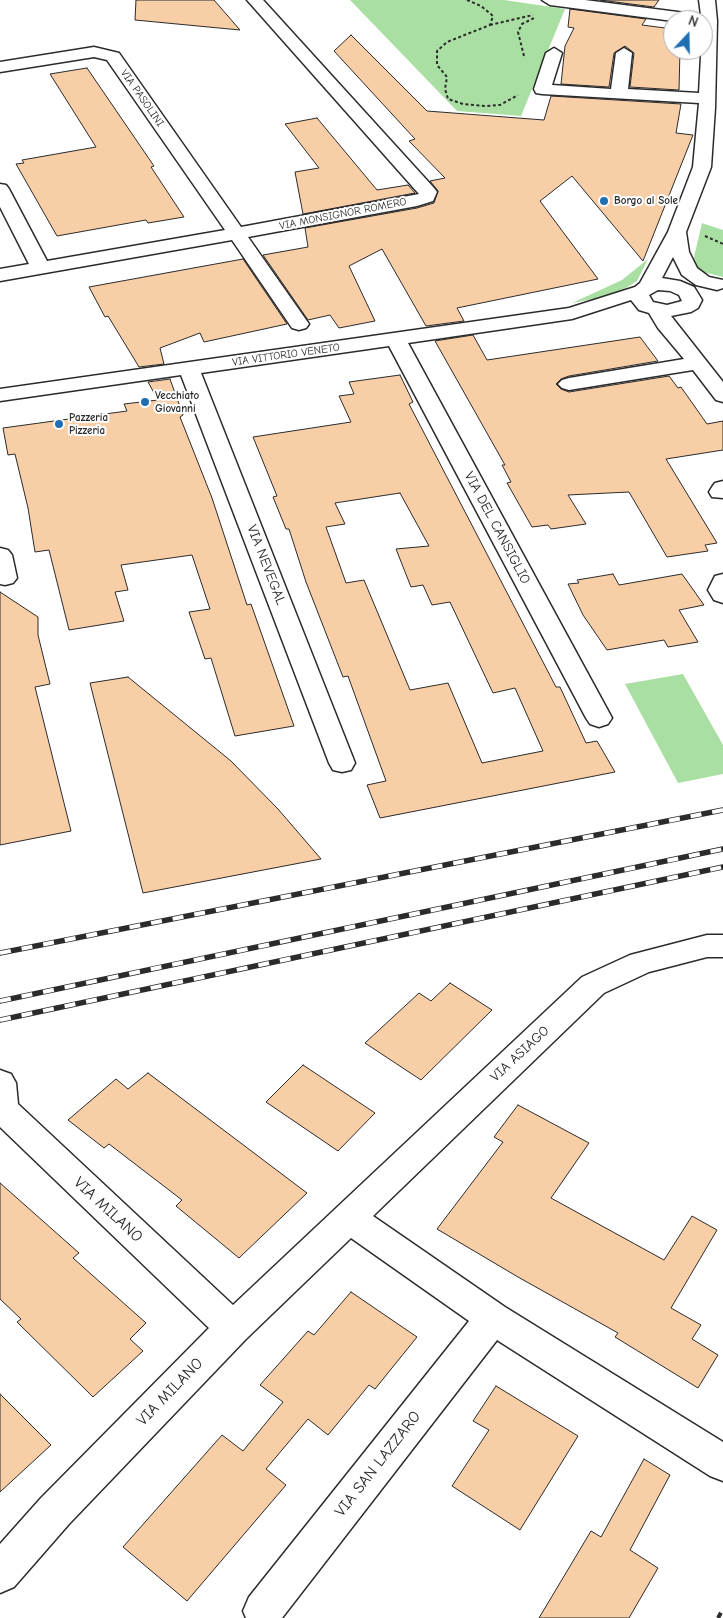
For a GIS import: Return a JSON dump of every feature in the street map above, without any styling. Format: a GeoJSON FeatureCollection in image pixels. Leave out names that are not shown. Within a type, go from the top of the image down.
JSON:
{"type":"FeatureCollection","features":[{"type":"Feature","properties":{"kind":"street"},"geometry":{"type":"LineString","coordinates":[[257,1],[276,0]]}},
{"type":"Feature","properties":{"kind":"street"},"geometry":{"type":"LineString","coordinates":[[550,0],[663,15]]}},
{"type":"Feature","properties":{"kind":"street","name":"VIA MONSIGNOR ROMERO"},"geometry":{"type":"LineString","coordinates":[[0,275],[417,201],[426,197],[428,192],[257,1]]}},
{"type":"Feature","properties":{"kind":"street","name":"VIA PASOLINI"},"geometry":{"type":"LineString","coordinates":[[0,67],[94,52],[113,56],[299,324]]}},
{"type":"Feature","properties":{"kind":"street"},"geometry":{"type":"LineString","coordinates":[[554,53],[542,89],[707,98]]}},
{"type":"Feature","properties":{"kind":"street"},"geometry":{"type":"LineString","coordinates":[[619,94],[624,53]]}},
{"type":"Feature","properties":{"kind":"street"},"geometry":{"type":"LineString","coordinates":[[708,60],[706,145],[702,166],[677,232],[639,295],[642,302],[655,309],[723,396]]}},
{"type":"Feature","properties":{"kind":"street"},"geometry":{"type":"LineString","coordinates":[[0,189],[41,268]]}},
{"type":"Feature","properties":{"kind":"street"},"geometry":{"type":"LineString","coordinates":[[677,232],[680,252],[689,271],[703,281],[721,288]]}},
{"type":"Feature","properties":{"kind":"street","name":"VIA VITTORIO VENETO"},"geometry":{"type":"LineString","coordinates":[[572,313],[664,284],[685,300]]}},
{"type":"Feature","properties":{"kind":"street","name":"VIA VITTORIO VENETO"},"geometry":{"type":"LineString","coordinates":[[0,395],[572,313],[655,309],[721,288]]}},
{"type":"Feature","properties":{"kind":"street"},"geometry":{"type":"LineString","coordinates":[[682,342],[681,330],[685,300]]}},
{"type":"Feature","properties":{"kind":"street","name":"VIA DEL CANSIGLIO"},"geometry":{"type":"LineString","coordinates":[[396,339],[599,718]]}},
{"type":"Feature","properties":{"kind":"street"},"geometry":{"type":"LineString","coordinates":[[570,384],[698,363]]}},
{"type":"Feature","properties":{"kind":"street","name":"VIA NEVEGAL"},"geometry":{"type":"LineString","coordinates":[[189,368],[342,763]]}},
{"type":"Feature","properties":{"kind":"street"},"geometry":{"type":"LineString","coordinates":[[0,555],[5,578]]}},
{"type":"Feature","properties":{"kind":"street"},"geometry":{"type":"LineString","coordinates":[[723,581],[720,590],[723,595]]}},
{"type":"Feature","properties":{"kind":"street","name":"VIA ASIAGO"},"geometry":{"type":"LineString","coordinates":[[348,1217],[593,985],[641,963],[707,946],[723,946]]}},
{"type":"Feature","properties":{"kind":"street","name":"VIA MILANO"},"geometry":{"type":"LineString","coordinates":[[0,1084],[3,1110],[232,1328]]}},
{"type":"Feature","properties":{"kind":"street"},"geometry":{"type":"LineString","coordinates":[[348,1217],[492,1318],[723,1462]]}},
{"type":"Feature","properties":{"kind":"street","name":"VIA MILANO"},"geometry":{"type":"LineString","coordinates":[[0,1573],[55,1511],[232,1328],[348,1217]]}},
{"type":"Feature","properties":{"kind":"street","name":"VIA SAN LAZZARO"},"geometry":{"type":"LineString","coordinates":[[263,1611],[492,1318]]}},
{"type":"Feature","properties":{"kind":"path"},"geometry":{"type":"LineString","coordinates":[[467,0],[481,6],[493,16],[490,25]]}},
{"type":"Feature","properties":{"kind":"path"},"geometry":{"type":"LineString","coordinates":[[522,91],[514,99],[500,105],[462,104],[448,99],[445,89],[447,77],[438,65],[437,51],[447,42],[490,25],[543,13],[522,24],[518,32],[525,57]]}},
{"type":"Feature","properties":{"kind":"path"},"geometry":{"type":"LineString","coordinates":[[718,1618],[723,1608]]}},
{"type":"Feature","properties":{"kind":"green space"},"geometry":{"type":"Polygon","coordinates":[[[350,0],[504,0],[565,9],[521,116],[457,111],[350,0]]]}},
{"type":"Feature","properties":{"kind":"green space"},"geometry":{"type":"Polygon","coordinates":[[[702,223],[723,230],[723,277],[703,272],[695,264],[694,257],[702,223]]]}},
{"type":"Feature","properties":{"kind":"green space"},"geometry":{"type":"Polygon","coordinates":[[[648,259],[637,281],[626,288],[604,297],[572,303],[622,280],[648,259]]]}},
{"type":"Feature","properties":{"kind":"green space"},"geometry":{"type":"Polygon","coordinates":[[[683,674],[723,745],[723,774],[678,783],[625,684],[683,674]]]}},
{"type":"Feature","properties":{"kind":"building"},"geometry":{"type":"Polygon","coordinates":[[[136,0],[214,0],[240,30],[135,20],[136,0]]]}},
{"type":"Feature","properties":{"kind":"building"},"geometry":{"type":"Polygon","coordinates":[[[600,0],[659,0],[654,7],[600,0]]]}},
{"type":"Feature","properties":{"kind":"building"},"geometry":{"type":"Polygon","coordinates":[[[570,9],[646,19],[642,25],[663,28],[663,60],[680,60],[679,90],[630,87],[634,53],[625,46],[614,53],[609,87],[561,84],[565,46],[574,28],[568,27],[570,9]]]}},
{"type":"Feature","properties":{"kind":"building"},"geometry":{"type":"Polygon","coordinates":[[[351,35],[427,111],[544,120],[551,96],[681,104],[676,133],[693,135],[643,261],[572,176],[540,201],[598,279],[457,308],[464,321],[426,326],[382,249],[349,266],[375,321],[339,328],[330,315],[308,320],[263,255],[308,247],[305,228],[417,208],[434,203],[438,191],[430,181],[445,178],[409,141],[415,139],[334,51],[351,35]]]}},
{"type":"Feature","properties":{"kind":"building"},"geometry":{"type":"Polygon","coordinates":[[[87,68],[154,166],[151,167],[184,217],[148,223],[146,220],[57,236],[16,164],[24,163],[22,160],[96,147],[50,74],[87,68]]]}},
{"type":"Feature","properties":{"kind":"building"},"geometry":{"type":"Polygon","coordinates":[[[317,118],[377,190],[408,185],[415,193],[303,214],[295,172],[319,168],[285,124],[317,118]]]}},
{"type":"Feature","properties":{"kind":"building"},"geometry":{"type":"Polygon","coordinates":[[[243,259],[287,324],[204,342],[200,333],[160,348],[164,364],[139,367],[108,316],[105,317],[89,287],[243,259]]]}},
{"type":"Feature","properties":{"kind":"building"},"geometry":{"type":"Polygon","coordinates":[[[473,335],[487,360],[640,337],[658,361],[569,376],[561,379],[556,384],[561,389],[569,392],[669,376],[678,388],[681,387],[707,424],[723,421],[723,450],[666,459],[717,543],[705,545],[708,551],[667,557],[629,492],[568,495],[586,524],[551,529],[548,525],[532,527],[507,483],[511,482],[502,465],[505,465],[435,341],[473,335]]]}},
{"type":"Feature","properties":{"kind":"building"},"geometry":{"type":"Polygon","coordinates":[[[400,375],[413,402],[409,404],[556,687],[560,687],[586,743],[597,741],[615,772],[380,818],[367,785],[386,781],[348,676],[343,677],[306,582],[289,529],[286,529],[273,497],[277,496],[253,437],[351,422],[339,396],[354,394],[349,382],[400,375]],[[400,493],[335,503],[345,524],[326,527],[346,583],[364,580],[410,690],[448,683],[482,763],[543,751],[515,688],[493,693],[450,602],[432,605],[423,585],[411,587],[396,549],[429,546],[400,493]]]}},
{"type":"Feature","properties":{"kind":"building"},"geometry":{"type":"Polygon","coordinates":[[[170,379],[183,415],[180,417],[212,498],[247,605],[251,604],[294,726],[235,736],[211,658],[205,659],[189,612],[210,609],[192,555],[121,565],[128,590],[115,592],[124,621],[69,630],[49,550],[35,552],[28,508],[15,454],[8,455],[3,428],[127,411],[124,404],[158,400],[148,382],[170,379]]]}},
{"type":"Feature","properties":{"kind":"building"},"geometry":{"type":"Polygon","coordinates":[[[613,574],[619,585],[682,574],[704,605],[679,610],[698,642],[668,647],[664,640],[607,650],[583,615],[568,584],[579,583],[577,580],[613,574]]]}},
{"type":"Feature","properties":{"kind":"building"},"geometry":{"type":"Polygon","coordinates":[[[0,592],[38,617],[38,635],[50,684],[35,687],[71,831],[0,845],[0,592]]]}},
{"type":"Feature","properties":{"kind":"building"},"geometry":{"type":"Polygon","coordinates":[[[128,677],[231,761],[278,809],[321,859],[143,893],[90,683],[128,677]]]}},
{"type":"Feature","properties":{"kind":"building"},"geometry":{"type":"Polygon","coordinates":[[[450,983],[492,1010],[421,1080],[365,1043],[419,993],[431,1001],[450,983]]]}},
{"type":"Feature","properties":{"kind":"building"},"geometry":{"type":"Polygon","coordinates":[[[303,1065],[375,1113],[338,1151],[266,1102],[303,1065]]]}},
{"type":"Feature","properties":{"kind":"building"},"geometry":{"type":"Polygon","coordinates":[[[148,1073],[307,1193],[239,1258],[176,1206],[182,1200],[109,1144],[104,1148],[68,1120],[116,1079],[128,1089],[148,1073]]]}},
{"type":"Feature","properties":{"kind":"building"},"geometry":{"type":"Polygon","coordinates":[[[518,1105],[589,1143],[551,1198],[664,1260],[692,1216],[717,1230],[671,1308],[701,1325],[692,1339],[718,1355],[698,1388],[615,1337],[618,1333],[437,1229],[503,1142],[494,1137],[518,1105]]]}},
{"type":"Feature","properties":{"kind":"building"},"geometry":{"type":"Polygon","coordinates":[[[0,1183],[79,1253],[73,1258],[146,1323],[130,1339],[143,1351],[93,1397],[17,1322],[21,1319],[0,1299],[0,1183]]]}},
{"type":"Feature","properties":{"kind":"building"},"geometry":{"type":"Polygon","coordinates":[[[351,1292],[417,1337],[375,1389],[369,1385],[328,1435],[308,1419],[266,1469],[286,1485],[187,1601],[123,1547],[222,1435],[243,1451],[283,1402],[260,1385],[308,1331],[314,1335],[351,1292]]]}},
{"type":"Feature","properties":{"kind":"building"},"geometry":{"type":"Polygon","coordinates":[[[496,1386],[578,1436],[520,1530],[452,1486],[489,1430],[473,1421],[496,1386]]]}},
{"type":"Feature","properties":{"kind":"building"},"geometry":{"type":"Polygon","coordinates":[[[0,1394],[51,1445],[0,1492],[0,1394]]]}},
{"type":"Feature","properties":{"kind":"building"},"geometry":{"type":"Polygon","coordinates":[[[644,1459],[670,1475],[630,1550],[658,1568],[629,1618],[539,1618],[591,1531],[601,1537],[644,1459]]]}},
{"type":"Feature","properties":{"kind":"railway"},"geometry":{"type":"LineString","coordinates":[[0,953],[723,810]]}},
{"type":"Feature","properties":{"kind":"railway"},"geometry":{"type":"LineString","coordinates":[[0,1001],[723,849]]}},
{"type":"Feature","properties":{"kind":"railway"},"geometry":{"type":"LineString","coordinates":[[0,1020],[723,867]]}},
{"type":"Feature","properties":{"kind":"place","name":"Borgo al Sole"},"geometry":{"type":"Point","coordinates":[604,201]}},
{"type":"Feature","properties":{"kind":"place","name":"Vecchiato Giovanni"},"geometry":{"type":"Point","coordinates":[145,402]}},
{"type":"Feature","properties":{"kind":"place","name":"Pazzeria Pizzeria"},"geometry":{"type":"Point","coordinates":[59,424]}}]}
